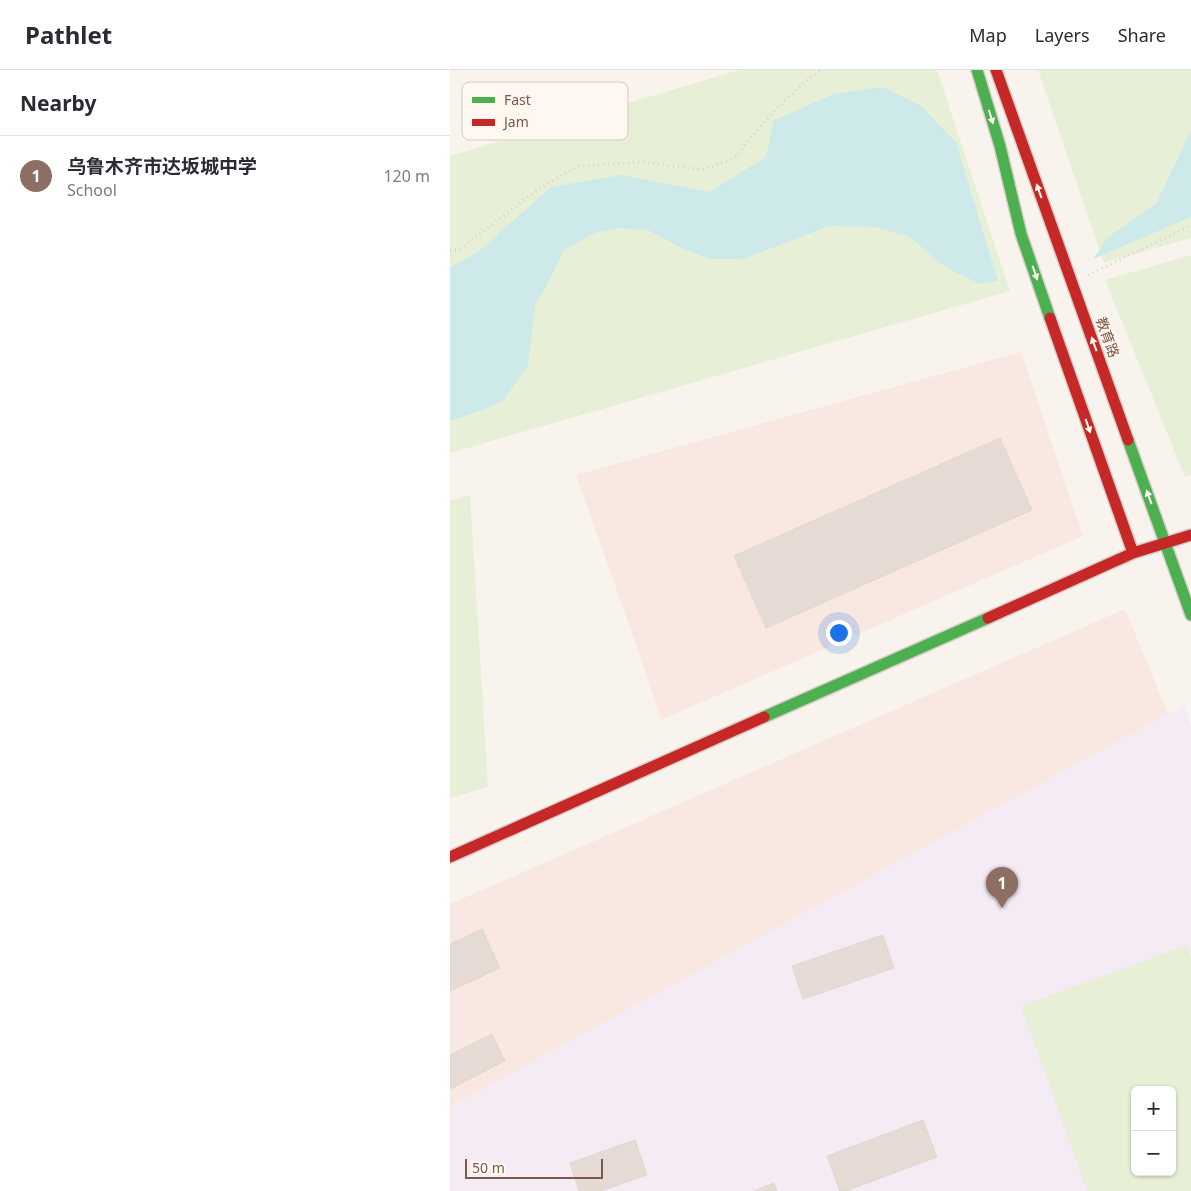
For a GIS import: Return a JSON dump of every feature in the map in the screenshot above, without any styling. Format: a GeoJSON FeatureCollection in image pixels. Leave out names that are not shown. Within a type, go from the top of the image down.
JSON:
{"type":"FeatureCollection","features":[{"type":"Feature","properties":{"kind":"street"},"geometry":{"type":"LineString","coordinates":[[976,70],[1000,146],[1021,234],[1132,552]]}},
{"type":"Feature","properties":{"kind":"street","name":"教育路"},"geometry":{"type":"LineString","coordinates":[[996,70],[1191,615]]}},
{"type":"Feature","properties":{"kind":"street"},"geometry":{"type":"LineString","coordinates":[[450,857],[1132,552],[1191,536]]}},
{"type":"Feature","properties":{"kind":"path"},"geometry":{"type":"LineString","coordinates":[[450,251],[460,249],[540,188],[578,166],[644,162],[701,170],[734,159],[773,112],[810,76],[822,70]]}},
{"type":"Feature","properties":{"kind":"path"},"geometry":{"type":"LineString","coordinates":[[1072,283],[1191,224]]}},
{"type":"Feature","properties":{"kind":"shaded area"},"geometry":{"type":"Polygon","coordinates":[[[1021,352],[1083,536],[661,720],[576,475],[1021,352]]]}},
{"type":"Feature","properties":{"kind":"shaded area"},"geometry":{"type":"Polygon","coordinates":[[[1125,609],[1168,714],[450,1107],[450,904],[1125,609]]]}},
{"type":"Feature","properties":{"kind":"shaded area"},"geometry":{"type":"Polygon","coordinates":[[[1184,705],[1191,727],[1191,1191],[450,1191],[450,1107],[1184,705]]]}},
{"type":"Feature","properties":{"kind":"green space"},"geometry":{"type":"Polygon","coordinates":[[[739,70],[937,70],[1010,291],[450,453],[450,156],[504,140],[628,140],[628,103],[739,70]]]}},
{"type":"Feature","properties":{"kind":"green space"},"geometry":{"type":"Polygon","coordinates":[[[1038,70],[1191,70],[1191,238],[1104,263],[1038,70]]]}},
{"type":"Feature","properties":{"kind":"green space"},"geometry":{"type":"Polygon","coordinates":[[[1191,255],[1191,475],[1185,477],[1105,280],[1191,255]]]}},
{"type":"Feature","properties":{"kind":"green space"},"geometry":{"type":"Polygon","coordinates":[[[470,495],[488,787],[450,798],[450,501],[470,495]]]}},
{"type":"Feature","properties":{"kind":"green space"},"geometry":{"type":"Polygon","coordinates":[[[1187,945],[1191,958],[1191,1191],[1087,1191],[1021,1006],[1187,945]]]}},
{"type":"Feature","properties":{"kind":"water"},"geometry":{"type":"Polygon","coordinates":[[[883,87],[920,105],[956,142],[998,281],[980,284],[945,267],[910,237],[875,227],[829,226],[743,259],[710,259],[681,248],[648,230],[620,228],[595,233],[564,250],[535,305],[528,366],[504,400],[483,410],[450,421],[450,268],[478,252],[551,187],[621,175],[709,192],[766,157],[774,120],[834,94],[883,87]]]}},
{"type":"Feature","properties":{"kind":"water"},"geometry":{"type":"Polygon","coordinates":[[[1191,131],[1191,217],[1093,259],[1108,237],[1156,204],[1191,131]]]}},
{"type":"Feature","properties":{"kind":"building"},"geometry":{"type":"Polygon","coordinates":[[[1000,438],[1032,510],[766,628],[734,556],[1000,438]]]}},
{"type":"Feature","properties":{"kind":"building"},"geometry":{"type":"Polygon","coordinates":[[[482,929],[500,968],[450,991],[450,944],[482,929]]]}},
{"type":"Feature","properties":{"kind":"building"},"geometry":{"type":"Polygon","coordinates":[[[883,935],[894,968],[803,999],[792,966],[883,935]]]}},
{"type":"Feature","properties":{"kind":"building"},"geometry":{"type":"Polygon","coordinates":[[[492,1034],[505,1061],[450,1089],[450,1055],[492,1034]]]}},
{"type":"Feature","properties":{"kind":"building"},"geometry":{"type":"Polygon","coordinates":[[[923,1120],[937,1157],[846,1191],[840,1191],[827,1156],[923,1120]]]}},
{"type":"Feature","properties":{"kind":"building"},"geometry":{"type":"Polygon","coordinates":[[[635,1140],[647,1175],[601,1191],[579,1191],[570,1163],[635,1140]]]}},
{"type":"Feature","properties":{"kind":"building"},"geometry":{"type":"Polygon","coordinates":[[[774,1183],[777,1191],[754,1191],[774,1183]]]}},
{"type":"Feature","properties":{"kind":"traffic: fast"},"geometry":{"type":"LineString","coordinates":[[977,70],[1000,146],[1021,234],[1050,318]]}},
{"type":"Feature","properties":{"kind":"traffic: fast"},"geometry":{"type":"LineString","coordinates":[[1128,440],[1191,615]]}},
{"type":"Feature","properties":{"kind":"traffic: fast"},"geometry":{"type":"LineString","coordinates":[[764,717],[988,618]]}},
{"type":"Feature","properties":{"kind":"traffic: jam"},"geometry":{"type":"LineString","coordinates":[[996,70],[1128,440]]}},
{"type":"Feature","properties":{"kind":"traffic: jam"},"geometry":{"type":"LineString","coordinates":[[1050,318],[1133,553]]}},
{"type":"Feature","properties":{"kind":"traffic: jam"},"geometry":{"type":"LineString","coordinates":[[988,618],[1133,553],[1191,535]]}},
{"type":"Feature","properties":{"kind":"traffic: jam"},"geometry":{"type":"LineString","coordinates":[[450,857],[764,717]]}},
{"type":"Feature","properties":{"kind":"place","name":"乌鲁木齐市达坂城中学"},"geometry":{"type":"Point","coordinates":[1002,908]}}]}
